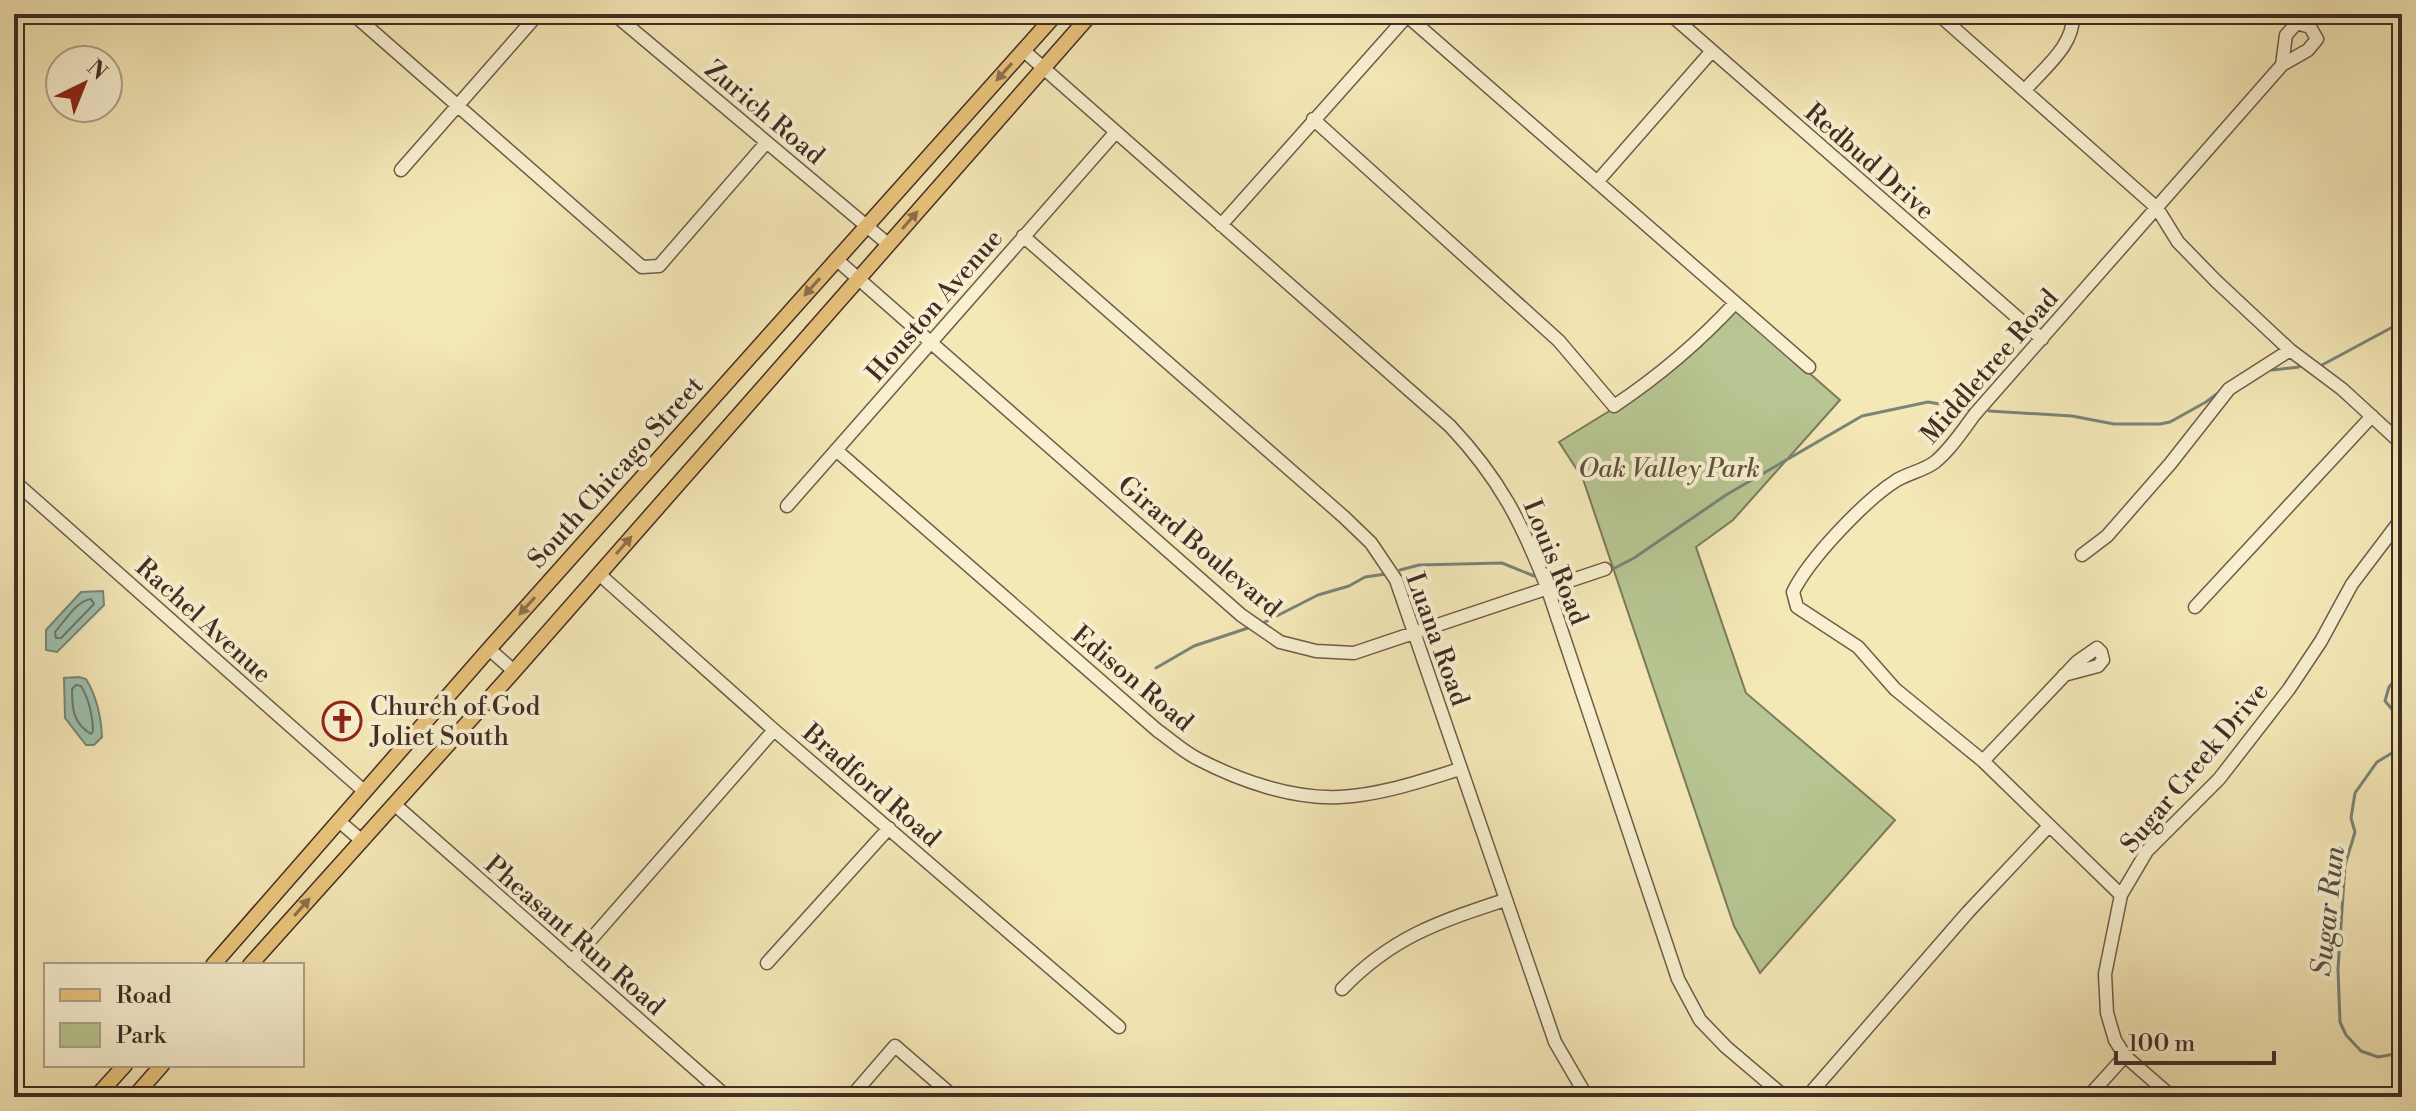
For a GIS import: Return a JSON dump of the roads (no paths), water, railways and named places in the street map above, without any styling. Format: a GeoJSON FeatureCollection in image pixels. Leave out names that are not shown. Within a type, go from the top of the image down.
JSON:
{"type":"FeatureCollection","features":[{"type":"Feature","properties":{"kind":"main road","name":"South Chicago Street"},"geometry":{"type":"LineString","coordinates":[[222,962],[489,649],[1056,14]]}},
{"type":"Feature","properties":{"kind":"main road","name":"South Chicago Street"},"geometry":{"type":"LineString","coordinates":[[252,963],[514,671],[1091,14]]}},
{"type":"Feature","properties":{"kind":"main road"},"geometry":{"type":"LineString","coordinates":[[96,1097],[123,1067]]}},
{"type":"Feature","properties":{"kind":"main road"},"geometry":{"type":"LineString","coordinates":[[134,1097],[160,1067]]}},
{"type":"Feature","properties":{"kind":"street"},"geometry":{"type":"LineString","coordinates":[[353,14],[642,267],[659,266],[766,143]]}},
{"type":"Feature","properties":{"kind":"street"},"geometry":{"type":"LineString","coordinates":[[401,170],[538,14]]}},
{"type":"Feature","properties":{"kind":"street","name":"Zurich Road"},"geometry":{"type":"LineString","coordinates":[[614,14],[888,244]]}},
{"type":"Feature","properties":{"kind":"street","name":"Redbud Drive"},"geometry":{"type":"LineString","coordinates":[[1670,14],[2042,339]]}},
{"type":"Feature","properties":{"kind":"street"},"geometry":{"type":"LineString","coordinates":[[1938,14],[2157,208],[2178,242],[2290,350],[2342,389],[2402,444]]}},
{"type":"Feature","properties":{"kind":"street"},"geometry":{"type":"LineString","coordinates":[[2025,90],[2066,44],[2074,26],[2073,14]]}},
{"type":"Feature","properties":{"kind":"street"},"geometry":{"type":"LineString","coordinates":[[1221,225],[1406,15],[1809,367]]}},
{"type":"Feature","properties":{"kind":"street","name":"Louis Road"},"geometry":{"type":"LineString","coordinates":[[1023,50],[1450,426],[1479,457],[1506,496],[1526,534],[1548,590],[1678,979],[1700,1020],[1726,1047],[1785,1097]]}},
{"type":"Feature","properties":{"kind":"street"},"geometry":{"type":"LineString","coordinates":[[1597,182],[1711,52]]}},
{"type":"Feature","properties":{"kind":"street","name":"Middletree Road"},"geometry":{"type":"LineString","coordinates":[[2121,895],[1983,761],[1895,689],[1858,647],[1797,607],[1793,592],[1800,576],[1869,499],[1899,479],[1934,463],[2282,65]]}},
{"type":"Feature","properties":{"kind":"street"},"geometry":{"type":"LineString","coordinates":[[1313,119],[1559,341],[1614,406],[1658,377],[1701,340],[1735,303]]}},
{"type":"Feature","properties":{"kind":"street","name":"Houston Avenue"},"geometry":{"type":"LineString","coordinates":[[787,506],[1115,133]]}},
{"type":"Feature","properties":{"kind":"street","name":"Luana Road"},"geometry":{"type":"LineString","coordinates":[[1023,236],[1371,543],[1396,580],[1555,1042],[1587,1097]]}},
{"type":"Feature","properties":{"kind":"street","name":"Girard Boulevard"},"geometry":{"type":"LineString","coordinates":[[836,259],[1241,615],[1280,642],[1316,651],[1354,653],[1605,569]]}},
{"type":"Feature","properties":{"kind":"street"},"geometry":{"type":"LineString","coordinates":[[2082,555],[2107,536],[2170,464],[2229,389],[2290,350]]}},
{"type":"Feature","properties":{"kind":"street"},"geometry":{"type":"LineString","coordinates":[[2195,607],[2372,416]]}},
{"type":"Feature","properties":{"kind":"street","name":"Edison Road"},"geometry":{"type":"LineString","coordinates":[[836,450],[1158,731],[1196,759],[1248,781],[1295,794],[1339,797],[1385,791],[1460,769]]}},
{"type":"Feature","properties":{"kind":"street","name":"Rachel Avenue"},"geometry":{"type":"LineString","coordinates":[[14,481],[365,792]]}},
{"type":"Feature","properties":{"kind":"street","name":"Sugar Creek Drive"},"geometry":{"type":"LineString","coordinates":[[2172,1097],[2125,1056],[2115,1040],[2107,1013],[2105,974],[2121,895],[2147,851],[2219,779],[2289,689],[2321,641],[2352,584],[2402,518]]}},
{"type":"Feature","properties":{"kind":"street","name":"Bradford Road"},"geometry":{"type":"LineString","coordinates":[[599,574],[774,730],[1119,1027]]}},
{"type":"Feature","properties":{"kind":"street"},"geometry":{"type":"LineString","coordinates":[[489,649],[514,671]]}},
{"type":"Feature","properties":{"kind":"street"},"geometry":{"type":"LineString","coordinates":[[1983,761],[2064,675]]}},
{"type":"Feature","properties":{"kind":"street"},"geometry":{"type":"LineString","coordinates":[[572,961],[774,730]]}},
{"type":"Feature","properties":{"kind":"street","name":"Pheasant Run Road"},"geometry":{"type":"LineString","coordinates":[[394,804],[727,1097]]}},
{"type":"Feature","properties":{"kind":"street"},"geometry":{"type":"LineString","coordinates":[[340,822],[361,840]]}},
{"type":"Feature","properties":{"kind":"street"},"geometry":{"type":"LineString","coordinates":[[1807,1097],[1958,923],[2048,827]]}},
{"type":"Feature","properties":{"kind":"street"},"geometry":{"type":"LineString","coordinates":[[767,963],[889,828]]}},
{"type":"Feature","properties":{"kind":"street"},"geometry":{"type":"LineString","coordinates":[[1342,989],[1364,966],[1419,930],[1505,900]]}},
{"type":"Feature","properties":{"kind":"street"},"geometry":{"type":"LineString","coordinates":[[851,1097],[895,1046],[954,1097]]}},
{"type":"Feature","properties":{"kind":"street"},"geometry":{"type":"LineString","coordinates":[[2088,1097],[2125,1056]]}},
{"type":"Feature","properties":{"kind":"water"},"geometry":{"type":"Polygon","coordinates":[[[103,591],[104,605],[57,652],[46,650],[46,630],[81,592],[103,591]]]}},
{"type":"Feature","properties":{"kind":"water"},"geometry":{"type":"Polygon","coordinates":[[[64,678],[86,679],[96,700],[102,737],[94,745],[86,745],[65,718],[64,678]]]}},
{"type":"Feature","properties":{"kind":"waterway"},"geometry":{"type":"LineString","coordinates":[[2322,365],[2402,322]]}},
{"type":"Feature","properties":{"kind":"waterway"},"geometry":{"type":"LineString","coordinates":[[2272,370],[2299,367]]}},
{"type":"Feature","properties":{"kind":"waterway"},"geometry":{"type":"LineString","coordinates":[[1989,411],[2072,416],[2114,424],[2160,424],[2170,422],[2222,390]]}},
{"type":"Feature","properties":{"kind":"waterway"},"geometry":{"type":"LineString","coordinates":[[1609,571],[1634,558],[1726,495],[1862,416],[1928,402],[1974,410]]}},
{"type":"Feature","properties":{"kind":"waterway","name":"Sugar Run"},"geometry":{"type":"LineString","coordinates":[[2402,560],[2397,573],[2402,582]]}},
{"type":"Feature","properties":{"kind":"waterway"},"geometry":{"type":"LineString","coordinates":[[1400,570],[1419,565],[1502,563],[1534,576]]}},
{"type":"Feature","properties":{"kind":"waterway"},"geometry":{"type":"LineString","coordinates":[[1261,624],[1318,595],[1349,586],[1365,577],[1386,574]]}},
{"type":"Feature","properties":{"kind":"waterway"},"geometry":{"type":"LineString","coordinates":[[1156,668],[1194,646],[1251,627]]}},
{"type":"Feature","properties":{"kind":"waterway","name":"Sugar Run"},"geometry":{"type":"LineString","coordinates":[[2402,672],[2389,687],[2385,701],[2402,721]]}},
{"type":"Feature","properties":{"kind":"waterway","name":"Sugar Run"},"geometry":{"type":"LineString","coordinates":[[2402,747],[2377,762],[2355,793],[2351,818],[2355,832],[2345,865],[2338,969],[2340,1022],[2346,1035],[2361,1051],[2378,1057],[2395,1054],[2402,1048]]}},
{"type":"Feature","properties":{"kind":"place","name":"Church of God Joliet South"},"geometry":{"type":"Point","coordinates":[342,721]}},
{"type":"Feature","properties":{"kind":"park label","name":"Oak Valley Park"},"geometry":{"type":"Point","coordinates":[1669,468]}}]}
